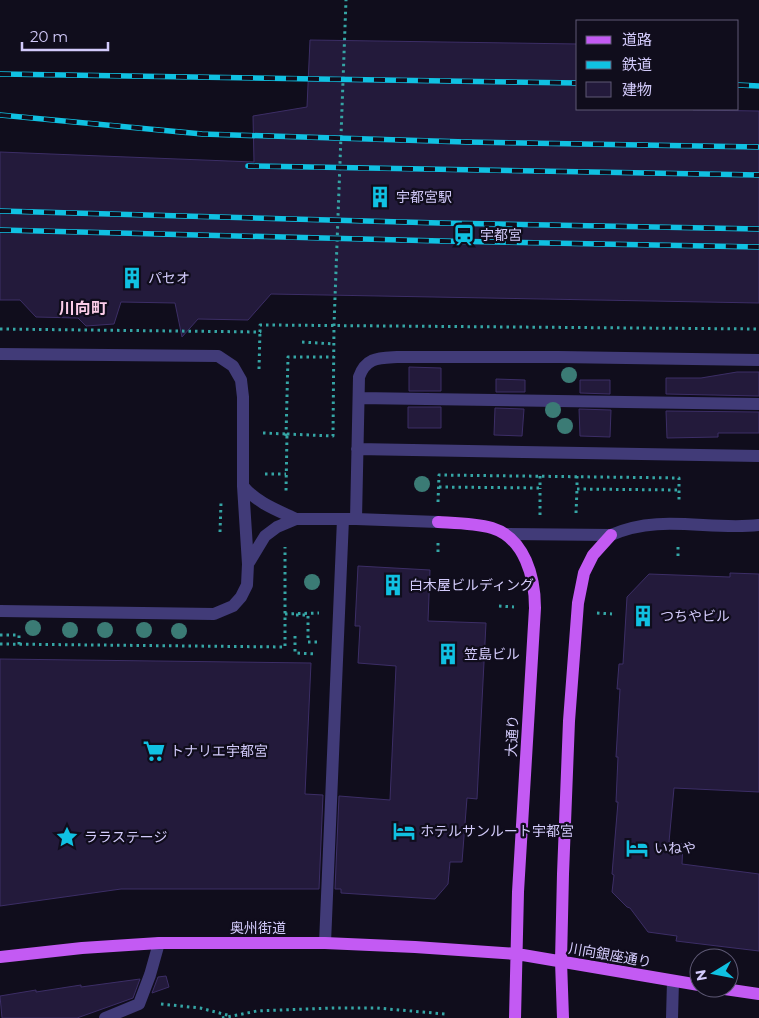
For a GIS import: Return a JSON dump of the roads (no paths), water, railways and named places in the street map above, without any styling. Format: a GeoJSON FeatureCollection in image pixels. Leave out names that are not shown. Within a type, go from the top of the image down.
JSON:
{"type":"FeatureCollection","features":[{"type":"Feature","properties":{"kind":"main road"},"geometry":{"type":"LineString","coordinates":[[438,522],[479,525],[493,528],[506,534]]}},
{"type":"Feature","properties":{"kind":"main road","name":"大通り"},"geometry":{"type":"LineString","coordinates":[[506,534],[526,560],[535,594],[518,892],[515,1018]]}},
{"type":"Feature","properties":{"kind":"main road"},"geometry":{"type":"LineString","coordinates":[[563,1017],[561,961],[562,895],[569,721],[578,603],[584,573],[593,555],[611,536]]}},
{"type":"Feature","properties":{"kind":"main road","name":"奥州街道"},"geometry":{"type":"LineString","coordinates":[[0,957],[82,948],[159,943],[325,943],[517,954]]}},
{"type":"Feature","properties":{"kind":"main road","name":"川向銀座通り"},"geometry":{"type":"LineString","coordinates":[[517,954],[689,983]]}},
{"type":"Feature","properties":{"kind":"main road"},"geometry":{"type":"LineString","coordinates":[[739,991],[759,994]]}},
{"type":"Feature","properties":{"kind":"street"},"geometry":{"type":"LineString","coordinates":[[0,354],[218,356],[234,366],[241,380],[243,486],[248,564],[247,585],[241,597],[233,606],[214,614],[0,611]]}},
{"type":"Feature","properties":{"kind":"street"},"geometry":{"type":"LineString","coordinates":[[325,943],[350,519],[357,449],[359,377],[362,368],[370,361],[379,358],[559,357],[759,360]]}},
{"type":"Feature","properties":{"kind":"street"},"geometry":{"type":"LineString","coordinates":[[358,398],[759,404]]}},
{"type":"Feature","properties":{"kind":"street"},"geometry":{"type":"LineString","coordinates":[[357,449],[759,456]]}},
{"type":"Feature","properties":{"kind":"street"},"geometry":{"type":"LineString","coordinates":[[243,486],[257,500],[296,519]]}},
{"type":"Feature","properties":{"kind":"street"},"geometry":{"type":"LineString","coordinates":[[248,564],[265,536],[278,526],[296,519],[438,522]]}},
{"type":"Feature","properties":{"kind":"street"},"geometry":{"type":"LineString","coordinates":[[506,534],[611,536],[626,529],[648,524],[756,526]]}},
{"type":"Feature","properties":{"kind":"street"},"geometry":{"type":"LineString","coordinates":[[105,1018],[139,1004],[159,943]]}},
{"type":"Feature","properties":{"kind":"street"},"geometry":{"type":"LineString","coordinates":[[672,1018],[673,981]]}},
{"type":"Feature","properties":{"kind":"railway"},"geometry":{"type":"LineString","coordinates":[[0,74],[576,83]]}},
{"type":"Feature","properties":{"kind":"railway"},"geometry":{"type":"LineString","coordinates":[[739,85],[759,86]]}},
{"type":"Feature","properties":{"kind":"railway"},"geometry":{"type":"LineString","coordinates":[[0,115],[202,134],[466,142],[759,147]]}},
{"type":"Feature","properties":{"kind":"railway"},"geometry":{"type":"LineString","coordinates":[[248,166],[759,175]]}},
{"type":"Feature","properties":{"kind":"railway"},"geometry":{"type":"LineString","coordinates":[[0,211],[440,223],[759,229]]}},
{"type":"Feature","properties":{"kind":"railway"},"geometry":{"type":"LineString","coordinates":[[0,230],[759,247]]}},
{"type":"Feature","properties":{"kind":"place","name":"宇都宮駅"},"geometry":{"type":"Point","coordinates":[380,197]}},
{"type":"Feature","properties":{"kind":"place","name":"宇都宮"},"geometry":{"type":"Point","coordinates":[464,235]}},
{"type":"Feature","properties":{"kind":"place","name":"パセオ"},"geometry":{"type":"Point","coordinates":[132,278]}},
{"type":"Feature","properties":{"kind":"place","name":"白木屋ビルディング"},"geometry":{"type":"Point","coordinates":[393,585]}},
{"type":"Feature","properties":{"kind":"place","name":"つちやビル"},"geometry":{"type":"Point","coordinates":[643,616]}},
{"type":"Feature","properties":{"kind":"place","name":"笠島ビル"},"geometry":{"type":"Point","coordinates":[448,654]}},
{"type":"Feature","properties":{"kind":"place","name":"トナリエ宇都宮"},"geometry":{"type":"Point","coordinates":[154,751]}},
{"type":"Feature","properties":{"kind":"place","name":"ホテルサンルート宇都宮"},"geometry":{"type":"Point","coordinates":[404,831]}},
{"type":"Feature","properties":{"kind":"place","name":"ララステージ"},"geometry":{"type":"Point","coordinates":[67,837]}},
{"type":"Feature","properties":{"kind":"place","name":"いねや"},"geometry":{"type":"Point","coordinates":[637,848]}},
{"type":"Feature","properties":{"kind":"district","name":"川向町"},"geometry":{"type":"Point","coordinates":[83,308]}}]}
